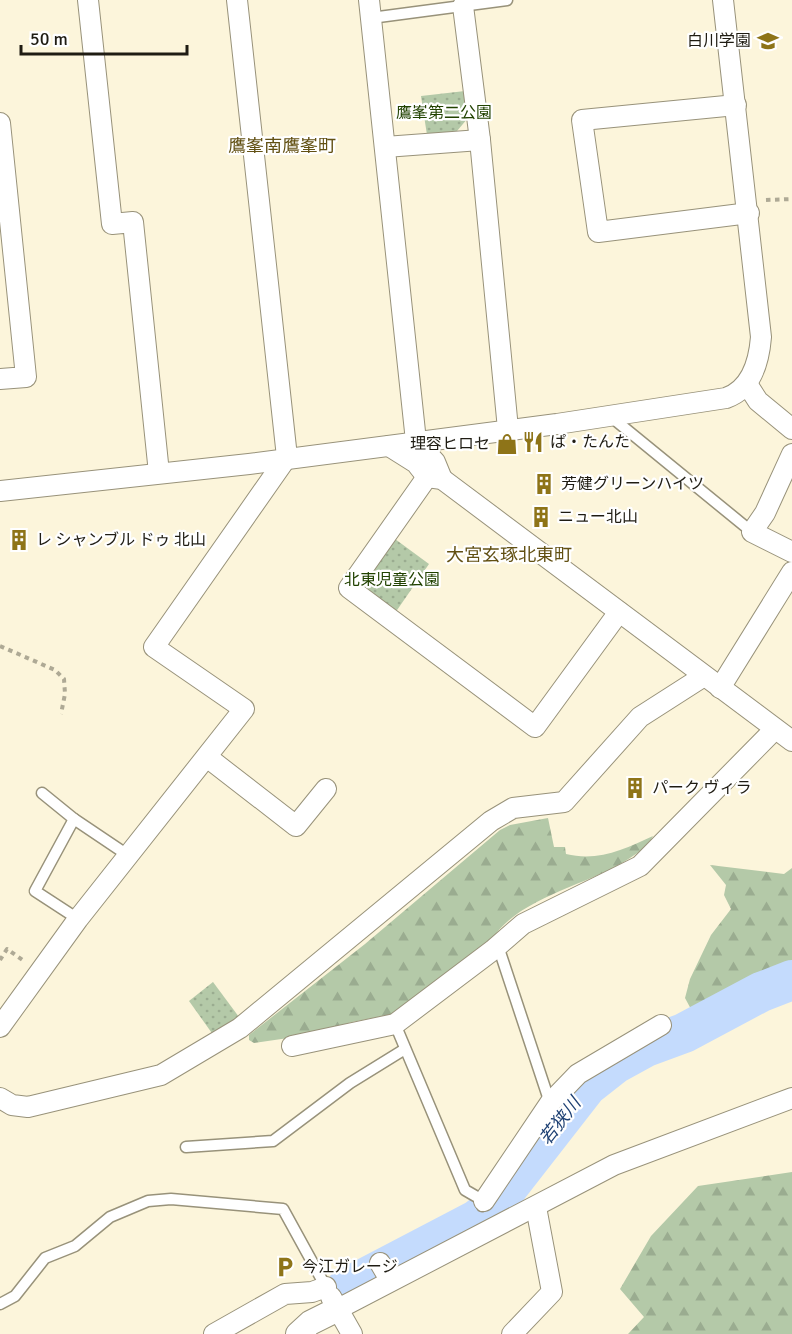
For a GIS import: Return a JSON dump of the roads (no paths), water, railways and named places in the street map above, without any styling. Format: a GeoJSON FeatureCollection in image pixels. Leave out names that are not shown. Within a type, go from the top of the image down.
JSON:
{"type":"FeatureCollection","features":[{"type":"Feature","properties":{"kind":"street"},"geometry":{"type":"LineString","coordinates":[[88,0],[112,224],[133,222],[159,473]]}},
{"type":"Feature","properties":{"kind":"street"},"geometry":{"type":"LineString","coordinates":[[0,1027],[78,919],[244,709],[154,647],[287,457],[237,0]]}},
{"type":"Feature","properties":{"kind":"street"},"geometry":{"type":"LineString","coordinates":[[0,491],[389,446],[726,399],[738,394],[747,384],[759,353],[761,337],[723,0]]}},
{"type":"Feature","properties":{"kind":"street"},"geometry":{"type":"LineString","coordinates":[[463,6],[480,140],[508,429]]}},
{"type":"Feature","properties":{"kind":"street"},"geometry":{"type":"LineString","coordinates":[[370,9],[416,441],[435,462],[434,478],[349,588],[535,727],[619,612]]}},
{"type":"Feature","properties":{"kind":"street"},"geometry":{"type":"LineString","coordinates":[[736,105],[582,120],[598,232],[748,207]]}},
{"type":"Feature","properties":{"kind":"street"},"geometry":{"type":"LineString","coordinates":[[0,123],[26,377],[0,379]]}},
{"type":"Feature","properties":{"kind":"street"},"geometry":{"type":"LineString","coordinates":[[385,147],[480,140]]}},
{"type":"Feature","properties":{"kind":"street"},"geometry":{"type":"LineString","coordinates":[[747,384],[758,401],[792,429]]}},
{"type":"Feature","properties":{"kind":"street"},"geometry":{"type":"LineString","coordinates":[[389,446],[416,463],[792,741]]}},
{"type":"Feature","properties":{"kind":"street"},"geometry":{"type":"LineString","coordinates":[[792,454],[765,513],[752,532],[792,552]]}},
{"type":"Feature","properties":{"kind":"street"},"geometry":{"type":"LineString","coordinates":[[720,688],[792,573]]}},
{"type":"Feature","properties":{"kind":"street"},"geometry":{"type":"LineString","coordinates":[[0,1098],[12,1105],[28,1107],[161,1075],[240,1028],[491,821],[513,808],[564,802],[640,717],[704,676]]}},
{"type":"Feature","properties":{"kind":"street"},"geometry":{"type":"LineString","coordinates":[[292,1046],[395,1024],[498,946],[522,924],[640,866],[775,729]]}},
{"type":"Feature","properties":{"kind":"street"},"geometry":{"type":"LineString","coordinates":[[207,757],[296,826],[326,789]]}},
{"type":"Feature","properties":{"kind":"street"},"geometry":{"type":"LineString","coordinates":[[481,1217],[550,1103],[578,1074],[661,1025]]}},
{"type":"Feature","properties":{"kind":"street"},"geometry":{"type":"LineString","coordinates":[[214,1334],[285,1294],[312,1292],[332,1297],[390,1280],[437,1245],[481,1217],[537,1207],[614,1165],[792,1098]]}},
{"type":"Feature","properties":{"kind":"street"},"geometry":{"type":"LineString","coordinates":[[512,1334],[552,1292],[537,1207]]}},
{"type":"Feature","properties":{"kind":"street"},"geometry":{"type":"LineString","coordinates":[[380,1263],[390,1280]]}},
{"type":"Feature","properties":{"kind":"street"},"geometry":{"type":"LineString","coordinates":[[298,1334],[332,1297]]}},
{"type":"Feature","properties":{"kind":"street"},"geometry":{"type":"LineString","coordinates":[[332,1297],[352,1334]]}},
{"type":"Feature","properties":{"kind":"lane"},"geometry":{"type":"LineString","coordinates":[[370,9],[463,6],[507,0]]}},
{"type":"Feature","properties":{"kind":"lane"},"geometry":{"type":"LineString","coordinates":[[610,416],[752,532]]}},
{"type":"Feature","properties":{"kind":"lane"},"geometry":{"type":"LineString","coordinates":[[42,793],[74,819],[129,856]]}},
{"type":"Feature","properties":{"kind":"lane"},"geometry":{"type":"LineString","coordinates":[[74,819],[35,891],[78,919]]}},
{"type":"Feature","properties":{"kind":"lane"},"geometry":{"type":"LineString","coordinates":[[498,946],[550,1103]]}},
{"type":"Feature","properties":{"kind":"lane"},"geometry":{"type":"LineString","coordinates":[[395,1024],[465,1190],[481,1217]]}},
{"type":"Feature","properties":{"kind":"lane"},"geometry":{"type":"LineString","coordinates":[[186,1147],[273,1141],[350,1083],[405,1049]]}},
{"type":"Feature","properties":{"kind":"lane"},"geometry":{"type":"LineString","coordinates":[[0,1304],[15,1296],[45,1258],[75,1246],[110,1217],[148,1201],[171,1199],[283,1209],[332,1297]]}},
{"type":"Feature","properties":{"kind":"waterway","name":"若狭川"},"geometry":{"type":"LineString","coordinates":[[346,1288],[476,1220],[492,1208],[587,1086],[615,1064],[646,1047],[684,1033],[761,992],[792,980]]}},
{"type":"Feature","properties":{"kind":"place","name":"白川学園"},"geometry":{"type":"Point","coordinates":[768,41]}},
{"type":"Feature","properties":{"kind":"place","name":"ぱ・たんた"},"geometry":{"type":"Point","coordinates":[533,442]}},
{"type":"Feature","properties":{"kind":"place","name":"理容ヒロセ"},"geometry":{"type":"Point","coordinates":[507,444]}},
{"type":"Feature","properties":{"kind":"place","name":"芳健グリーンハイツ"},"geometry":{"type":"Point","coordinates":[544,484]}},
{"type":"Feature","properties":{"kind":"place","name":"ニュー北山"},"geometry":{"type":"Point","coordinates":[541,517]}},
{"type":"Feature","properties":{"kind":"place","name":"レ シャンブル ドゥ 北山"},"geometry":{"type":"Point","coordinates":[19,540]}},
{"type":"Feature","properties":{"kind":"place","name":"パーク ヴィラ"},"geometry":{"type":"Point","coordinates":[635,788]}},
{"type":"Feature","properties":{"kind":"place","name":"今江ガレージ"},"geometry":{"type":"Point","coordinates":[285,1267]}},
{"type":"Feature","properties":{"kind":"district","name":"鷹峯南鷹峯町"},"geometry":{"type":"Point","coordinates":[282,146]}},
{"type":"Feature","properties":{"kind":"district","name":"大宮玄琢北東町"},"geometry":{"type":"Point","coordinates":[509,555]}},
{"type":"Feature","properties":{"kind":"park label","name":"鷹峯第二公園"},"geometry":{"type":"Point","coordinates":[444,113]}},
{"type":"Feature","properties":{"kind":"park label","name":"北東児童公園"},"geometry":{"type":"Point","coordinates":[392,580]}}]}
